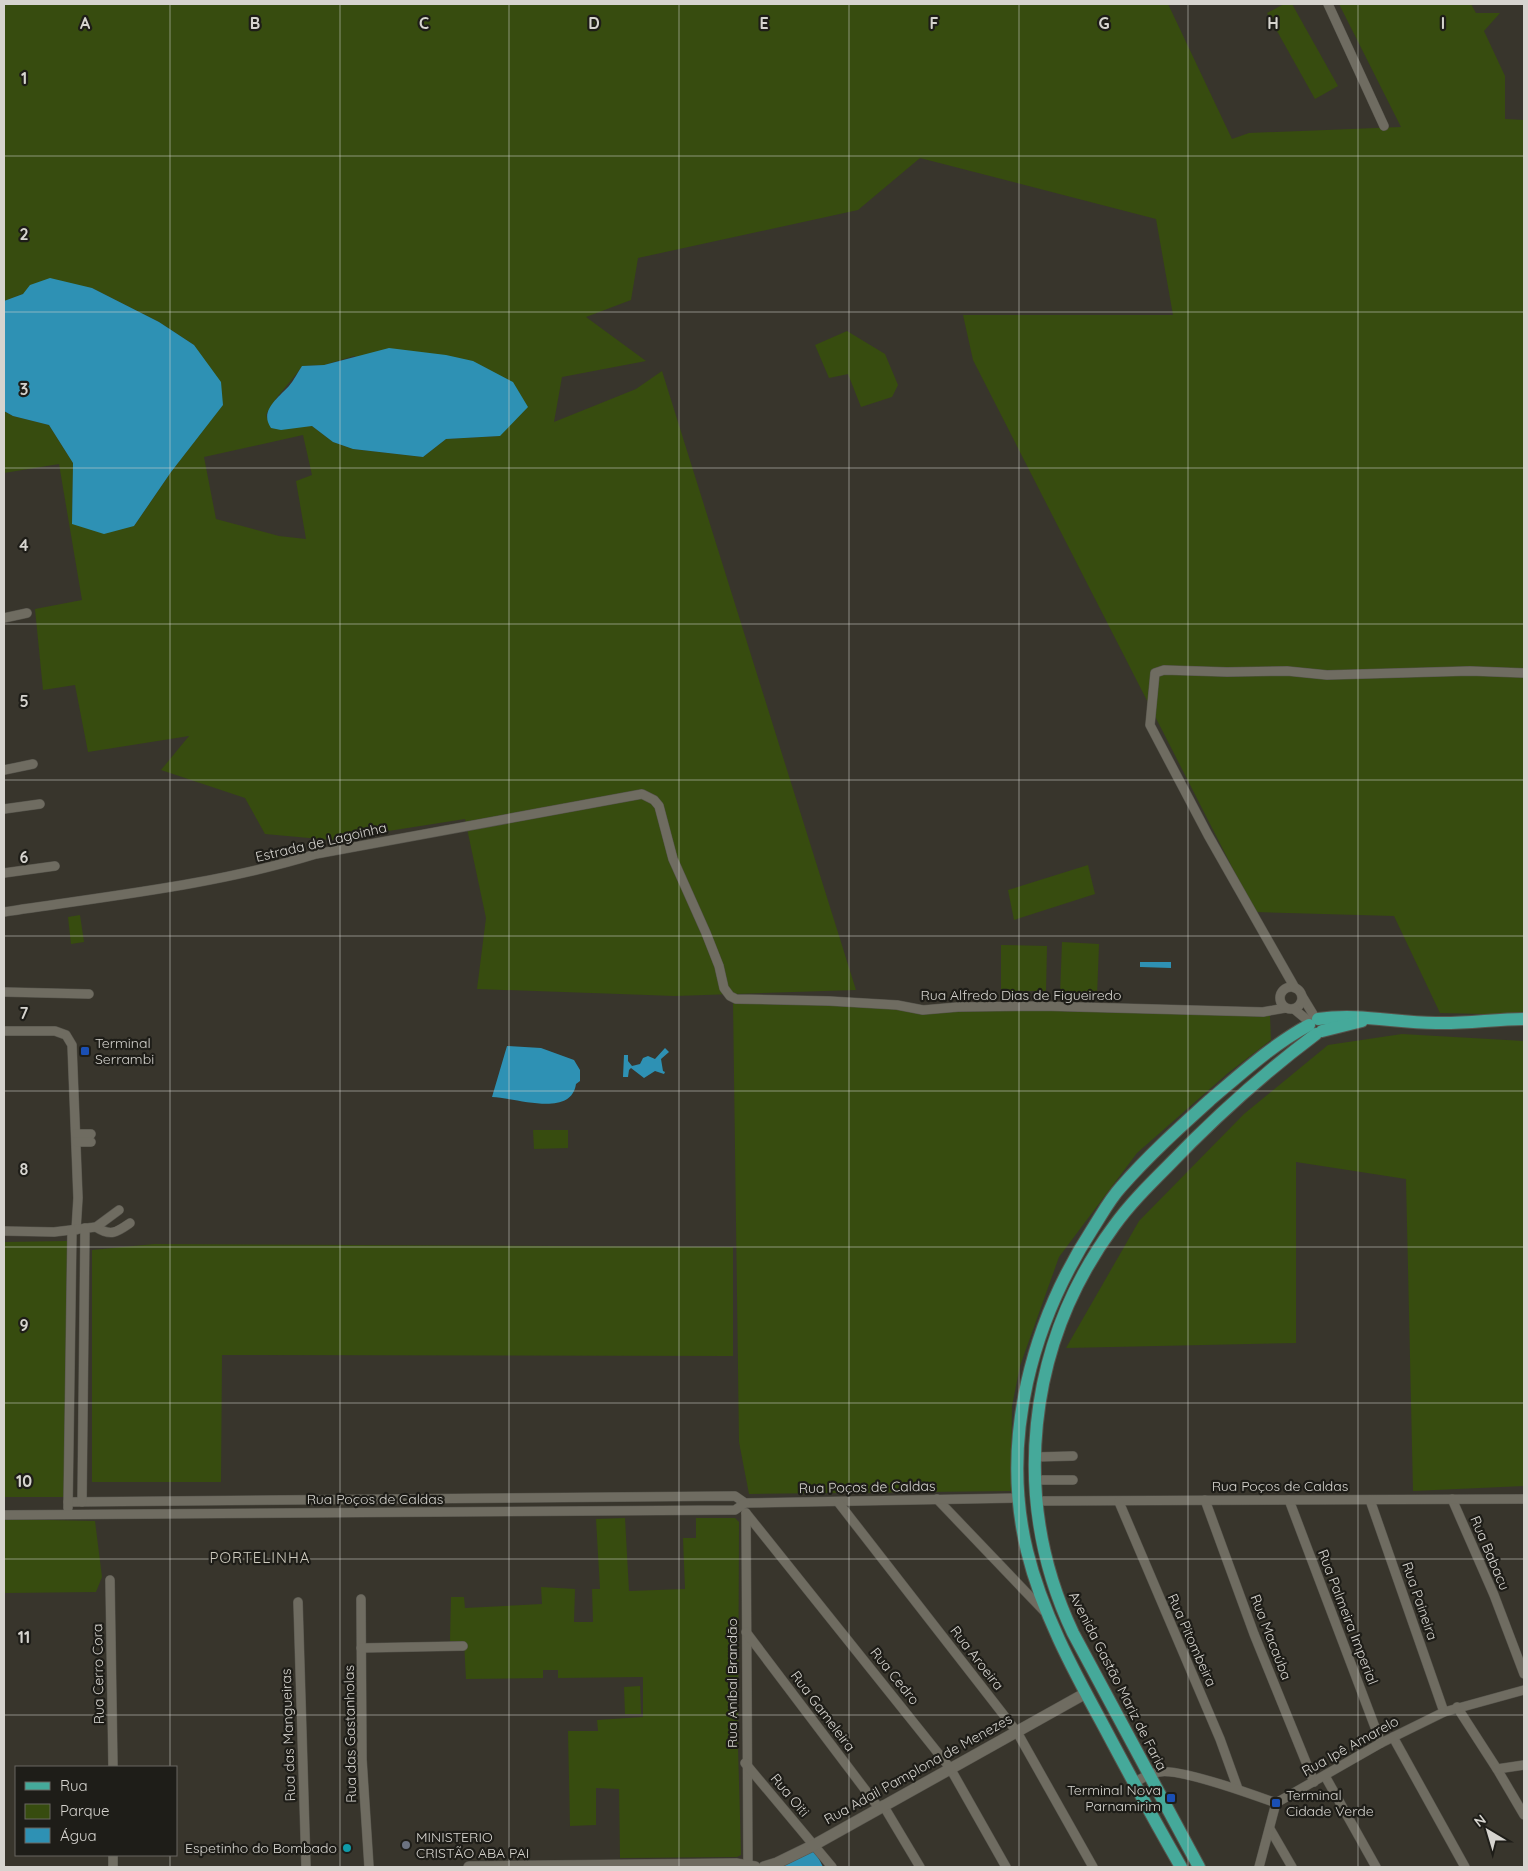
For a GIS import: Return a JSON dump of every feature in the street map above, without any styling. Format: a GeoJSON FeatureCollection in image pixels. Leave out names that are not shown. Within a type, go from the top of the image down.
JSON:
{"type":"FeatureCollection","features":[{"type":"Feature","properties":{"kind":"main road"},"geometry":{"type":"LineString","coordinates":[[1181,1867],[1086,1693],[1045,1611],[1027,1552],[1020,1498],[1018,1463],[1021,1419],[1036,1345],[1046,1316],[1070,1263],[1119,1188],[1178,1128],[1262,1055],[1315,1025],[1376,1017],[1436,1023],[1524,1020]]}},
{"type":"Feature","properties":{"kind":"main road","name":"Avenida Gastão Mariz de Faria"},"geometry":{"type":"LineString","coordinates":[[1199,1867],[1148,1775],[1064,1614],[1043,1551],[1036,1501],[1035,1457],[1038,1420],[1049,1356],[1057,1330],[1075,1290],[1114,1225],[1180,1152],[1245,1088],[1315,1025]]}},
{"type":"Feature","properties":{"kind":"main road"},"geometry":{"type":"LineString","coordinates":[[1023,1403],[1031,1409],[1040,1406]]}},
{"type":"Feature","properties":{"kind":"main road"},"geometry":{"type":"LineString","coordinates":[[1021,1419],[1029,1416],[1038,1420]]}},
{"type":"Feature","properties":{"kind":"main road","name":"Rua Adail Pamplona de Menezes"},"geometry":{"type":"LineString","coordinates":[[764,1867],[777,1863],[814,1845],[1086,1693]]}},
{"type":"Feature","properties":{"kind":"main road"},"geometry":{"type":"LineString","coordinates":[[468,1867],[751,1866]]}},
{"type":"Feature","properties":{"kind":"street"},"geometry":{"type":"LineString","coordinates":[[1328,4],[1384,126]]}},
{"type":"Feature","properties":{"kind":"street"},"geometry":{"type":"LineString","coordinates":[[4,618],[27,613]]}},
{"type":"Feature","properties":{"kind":"street"},"geometry":{"type":"LineString","coordinates":[[1315,1025],[1298,991],[1208,835],[1150,725],[1155,673],[1164,670],[1287,671],[1327,675],[1470,671],[1524,673]]}},
{"type":"Feature","properties":{"kind":"street"},"geometry":{"type":"LineString","coordinates":[[4,770],[33,764]]}},
{"type":"Feature","properties":{"kind":"street","name":"Estrada de Lagoinha"},"geometry":{"type":"LineString","coordinates":[[4,912],[227,877],[270,868],[316,854],[637,794],[647,795],[654,800],[662,816]]}},
{"type":"Feature","properties":{"kind":"street"},"geometry":{"type":"LineString","coordinates":[[4,809],[40,804]]}},
{"type":"Feature","properties":{"kind":"street","name":"Rua Alfredo Dias de Figueiredo"},"geometry":{"type":"LineString","coordinates":[[662,816],[673,859],[719,966],[724,988],[730,996],[736,999],[830,1000],[923,1010],[958,1007],[1042,1006],[1263,1012],[1290,1008]]}},
{"type":"Feature","properties":{"kind":"street"},"geometry":{"type":"LineString","coordinates":[[4,873],[55,866]]}},
{"type":"Feature","properties":{"kind":"street"},"geometry":{"type":"LineString","coordinates":[[1298,991],[1286,989],[1280,996],[1282,1004],[1315,1025]]}},
{"type":"Feature","properties":{"kind":"street"},"geometry":{"type":"LineString","coordinates":[[1290,1008],[1301,1003],[1298,991]]}},
{"type":"Feature","properties":{"kind":"street"},"geometry":{"type":"LineString","coordinates":[[4,992],[89,994]]}},
{"type":"Feature","properties":{"kind":"street"},"geometry":{"type":"LineString","coordinates":[[4,1030],[55,1031],[66,1034],[74,1052],[82,1502]]}},
{"type":"Feature","properties":{"kind":"street"},"geometry":{"type":"LineString","coordinates":[[76,1138],[91,1138]]}},
{"type":"Feature","properties":{"kind":"street"},"geometry":{"type":"LineString","coordinates":[[4,1231],[96,1227],[119,1210]]}},
{"type":"Feature","properties":{"kind":"street"},"geometry":{"type":"LineString","coordinates":[[96,1227],[105,1233],[112,1234],[130,1223]]}},
{"type":"Feature","properties":{"kind":"street"},"geometry":{"type":"LineString","coordinates":[[68,1515],[78,1229]]}},
{"type":"Feature","properties":{"kind":"street"},"geometry":{"type":"LineString","coordinates":[[1035,1457],[1073,1456]]}},
{"type":"Feature","properties":{"kind":"street"},"geometry":{"type":"LineString","coordinates":[[1035,1480],[1073,1480]]}},
{"type":"Feature","properties":{"kind":"street","name":"Rua Poços de Caldas"},"geometry":{"type":"LineString","coordinates":[[68,1502],[735,1496],[745,1503]]}},
{"type":"Feature","properties":{"kind":"street","name":"Rua Poços de Caldas"},"geometry":{"type":"LineString","coordinates":[[4,1515],[735,1510],[745,1503],[1020,1498]]}},
{"type":"Feature","properties":{"kind":"street","name":"Rua Babacu"},"geometry":{"type":"LineString","coordinates":[[1452,1499],[1494,1595],[1524,1674]]}},
{"type":"Feature","properties":{"kind":"street","name":"Rua Poços de Caldas"},"geometry":{"type":"LineString","coordinates":[[1036,1501],[1524,1499]]}},
{"type":"Feature","properties":{"kind":"street"},"geometry":{"type":"LineString","coordinates":[[937,1500],[1045,1611]]}},
{"type":"Feature","properties":{"kind":"street","name":"Rua Macaúba"},"geometry":{"type":"LineString","coordinates":[[1205,1500],[1254,1634],[1314,1782]]}},
{"type":"Feature","properties":{"kind":"street","name":"Rua Palmeira Imperial"},"geometry":{"type":"LineString","coordinates":[[1289,1500],[1381,1743]]}},
{"type":"Feature","properties":{"kind":"street","name":"Rua Paineira"},"geometry":{"type":"LineString","coordinates":[[1370,1500],[1444,1712]]}},
{"type":"Feature","properties":{"kind":"street","name":"Rua Aroeira"},"geometry":{"type":"LineString","coordinates":[[838,1502],[1017,1732],[1093,1867]]}},
{"type":"Feature","properties":{"kind":"street","name":"Rua Pitombeira"},"geometry":{"type":"LineString","coordinates":[[1119,1502],[1220,1739],[1238,1789]]}},
{"type":"Feature","properties":{"kind":"street","name":"Rua Aníbal Brandão"},"geometry":{"type":"LineString","coordinates":[[745,1503],[746,1763],[751,1866]]}},
{"type":"Feature","properties":{"kind":"street","name":"Rua Cedro"},"geometry":{"type":"LineString","coordinates":[[746,1513],[950,1768],[1006,1867]]}},
{"type":"Feature","properties":{"kind":"street","name":"Rua Cerro Cora"},"geometry":{"type":"LineString","coordinates":[[110,1580],[113,1766]]}},
{"type":"Feature","properties":{"kind":"street","name":"Rua das Gastanholas"},"geometry":{"type":"LineString","coordinates":[[361,1599],[362,1759],[369,1867]]}},
{"type":"Feature","properties":{"kind":"street","name":"Rua das Mangueiras"},"geometry":{"type":"LineString","coordinates":[[298,1602],[306,1867]]}},
{"type":"Feature","properties":{"kind":"street","name":"Rua Gameleira"},"geometry":{"type":"LineString","coordinates":[[746,1632],[881,1806],[920,1867]]}},
{"type":"Feature","properties":{"kind":"street"},"geometry":{"type":"LineString","coordinates":[[361,1648],[463,1646]]}},
{"type":"Feature","properties":{"kind":"street","name":"Rua Ipê Amarelo"},"geometry":{"type":"LineString","coordinates":[[1276,1803],[1381,1743],[1444,1712],[1524,1690]]}},
{"type":"Feature","properties":{"kind":"street"},"geometry":{"type":"LineString","coordinates":[[1457,1707],[1524,1815]]}},
{"type":"Feature","properties":{"kind":"street"},"geometry":{"type":"LineString","coordinates":[[1393,1737],[1465,1867]]}},
{"type":"Feature","properties":{"kind":"street","name":"Rua Oiti"},"geometry":{"type":"LineString","coordinates":[[746,1763],[832,1867]]}},
{"type":"Feature","properties":{"kind":"street"},"geometry":{"type":"LineString","coordinates":[[1497,1769],[1524,1764]]}},
{"type":"Feature","properties":{"kind":"street"},"geometry":{"type":"LineString","coordinates":[[1134,1783],[1148,1775],[1169,1772],[1238,1789],[1276,1803],[1259,1867]]}},
{"type":"Feature","properties":{"kind":"street"},"geometry":{"type":"LineString","coordinates":[[1326,1776],[1376,1867]]}},
{"type":"Feature","properties":{"kind":"street"},"geometry":{"type":"LineString","coordinates":[[1270,1829],[1292,1867]]}},
{"type":"Feature","properties":{"kind":"green space"},"geometry":{"type":"Polygon","coordinates":[[[4,4],[1168,4],[1232,139],[1249,133],[1401,127],[1339,4],[1471,4],[1476,13],[1500,13],[1484,31],[1505,76],[1505,119],[1524,120],[1524,1015],[1440,1013],[1394,916],[1255,912],[973,360],[963,315],[1173,315],[1156,219],[920,158],[858,210],[638,258],[631,300],[586,317],[646,361],[562,377],[554,422],[636,389],[662,371],[856,990],[675,996],[477,989],[486,918],[465,819],[331,840],[265,834],[245,798],[161,770],[189,736],[88,752],[75,685],[43,690],[35,609],[82,600],[59,464],[4,473],[4,411],[13,416],[49,425],[73,463],[72,524],[134,526],[171,472],[223,404],[194,345],[159,322],[92,288],[23,294],[4,301],[4,4]],[[354,356],[324,365],[302,366],[273,402],[266,415],[271,428],[312,426],[333,442],[353,449],[423,457],[446,439],[500,436],[354,356]],[[303,435],[204,457],[216,519],[279,536],[306,539],[296,481],[312,475],[303,435]]]}},
{"type":"Feature","properties":{"kind":"green space"},"geometry":{"type":"Polygon","coordinates":[[[1284,4],[1292,4],[1338,86],[1315,99],[1267,13],[1284,4]]]}},
{"type":"Feature","properties":{"kind":"green space"},"geometry":{"type":"Polygon","coordinates":[[[847,331],[885,354],[898,385],[892,397],[861,407],[848,374],[829,378],[815,345],[847,331]]]}},
{"type":"Feature","properties":{"kind":"green space"},"geometry":{"type":"Polygon","coordinates":[[[1088,865],[1095,894],[1014,920],[1008,890],[1088,865]]]}},
{"type":"Feature","properties":{"kind":"green space"},"geometry":{"type":"Polygon","coordinates":[[[80,915],[84,942],[71,944],[68,917],[80,915]]]}},
{"type":"Feature","properties":{"kind":"green space"},"geometry":{"type":"Polygon","coordinates":[[[1062,942],[1099,944],[1097,997],[1060,995],[1062,942]]]}},
{"type":"Feature","properties":{"kind":"green space"},"geometry":{"type":"Polygon","coordinates":[[[1001,945],[1047,946],[1046,991],[1001,991],[1001,945]]]}},
{"type":"Feature","properties":{"kind":"green space"},"geometry":{"type":"Polygon","coordinates":[[[733,1001],[839,1006],[1270,1016],[1271,1040],[1228,1073],[1137,1153],[1059,1257],[1020,1366],[1012,1406],[1011,1491],[749,1494],[739,1442],[733,1001]]]}},
{"type":"Feature","properties":{"kind":"green space"},"geometry":{"type":"Polygon","coordinates":[[[1402,1034],[1524,1041],[1524,1486],[1413,1491],[1406,1179],[1296,1162],[1296,1343],[1066,1348],[1139,1221],[1244,1114],[1328,1045],[1402,1034]]]}},
{"type":"Feature","properties":{"kind":"green space"},"geometry":{"type":"Polygon","coordinates":[[[533,1130],[568,1130],[568,1148],[534,1149],[533,1130]]]}},
{"type":"Feature","properties":{"kind":"green space"},"geometry":{"type":"Polygon","coordinates":[[[67,1241],[66,1497],[4,1497],[4,1242],[67,1241]]]}},
{"type":"Feature","properties":{"kind":"green space"},"geometry":{"type":"Polygon","coordinates":[[[154,1244],[733,1247],[733,1356],[222,1355],[221,1482],[92,1482],[92,1250],[154,1244]]]}},
{"type":"Feature","properties":{"kind":"green space"},"geometry":{"type":"Polygon","coordinates":[[[625,1518],[629,1591],[685,1589],[683,1538],[696,1538],[696,1518],[735,1518],[739,1522],[738,1748],[741,1855],[737,1857],[620,1858],[619,1789],[596,1788],[596,1825],[570,1826],[568,1731],[598,1731],[597,1720],[643,1717],[643,1677],[558,1678],[558,1670],[543,1670],[543,1678],[466,1679],[464,1641],[450,1641],[451,1597],[464,1597],[465,1608],[542,1604],[541,1587],[575,1589],[574,1622],[593,1622],[592,1589],[600,1589],[596,1519],[625,1518]]]}},
{"type":"Feature","properties":{"kind":"green space"},"geometry":{"type":"Polygon","coordinates":[[[4,1519],[95,1521],[102,1577],[96,1592],[4,1593],[4,1519]]]}},
{"type":"Feature","properties":{"kind":"green space"},"geometry":{"type":"Polygon","coordinates":[[[640,1686],[641,1714],[625,1714],[624,1687],[640,1686]]]}},
{"type":"Feature","properties":{"kind":"water"},"geometry":{"type":"Polygon","coordinates":[[[50,278],[92,288],[159,322],[194,345],[221,382],[223,405],[171,472],[134,526],[104,534],[72,524],[73,463],[49,425],[13,416],[4,411],[4,301],[23,294],[30,285],[50,278]]]}},
{"type":"Feature","properties":{"kind":"water"},"geometry":{"type":"Polygon","coordinates":[[[389,348],[446,355],[473,361],[513,382],[528,407],[500,436],[446,439],[423,457],[353,449],[333,442],[312,426],[281,430],[271,428],[267,416],[271,405],[291,384],[302,366],[324,365],[389,348]]]}},
{"type":"Feature","properties":{"kind":"water"},"geometry":{"type":"Polygon","coordinates":[[[1140,962],[1171,962],[1171,968],[1140,967],[1140,962]]]}},
{"type":"Feature","properties":{"kind":"water"},"geometry":{"type":"Polygon","coordinates":[[[507,1046],[541,1048],[574,1060],[580,1070],[580,1081],[576,1084],[572,1094],[564,1101],[554,1103],[542,1104],[492,1097],[507,1046]]]}},
{"type":"Feature","properties":{"kind":"water"},"geometry":{"type":"Polygon","coordinates":[[[665,1048],[669,1052],[661,1059],[664,1074],[655,1071],[644,1078],[631,1068],[628,1077],[623,1077],[624,1055],[628,1055],[628,1061],[632,1066],[640,1064],[643,1058],[648,1056],[655,1059],[665,1048]]]}},
{"type":"Feature","properties":{"kind":"water"},"geometry":{"type":"Polygon","coordinates":[[[813,1847],[823,1867],[777,1867],[813,1847]]]}},
{"type":"Feature","properties":{"kind":"place","name":"Terminal Serrambi"},"geometry":{"type":"Point","coordinates":[85,1051]}},
{"type":"Feature","properties":{"kind":"place","name":"Terminal Nova Parnamirim"},"geometry":{"type":"Point","coordinates":[1171,1798]}},
{"type":"Feature","properties":{"kind":"place","name":"Terminal Cidade Verde"},"geometry":{"type":"Point","coordinates":[1276,1803]}},
{"type":"Feature","properties":{"kind":"place","name":"MINISTERIO CRISTÃO ABA PAI"},"geometry":{"type":"Point","coordinates":[406,1845]}},
{"type":"Feature","properties":{"kind":"place","name":"Espetinho do Bombado"},"geometry":{"type":"Point","coordinates":[347,1848]}},
{"type":"Feature","properties":{"kind":"district","name":"PORTELINHA"},"geometry":{"type":"Point","coordinates":[260,1557]}}]}
